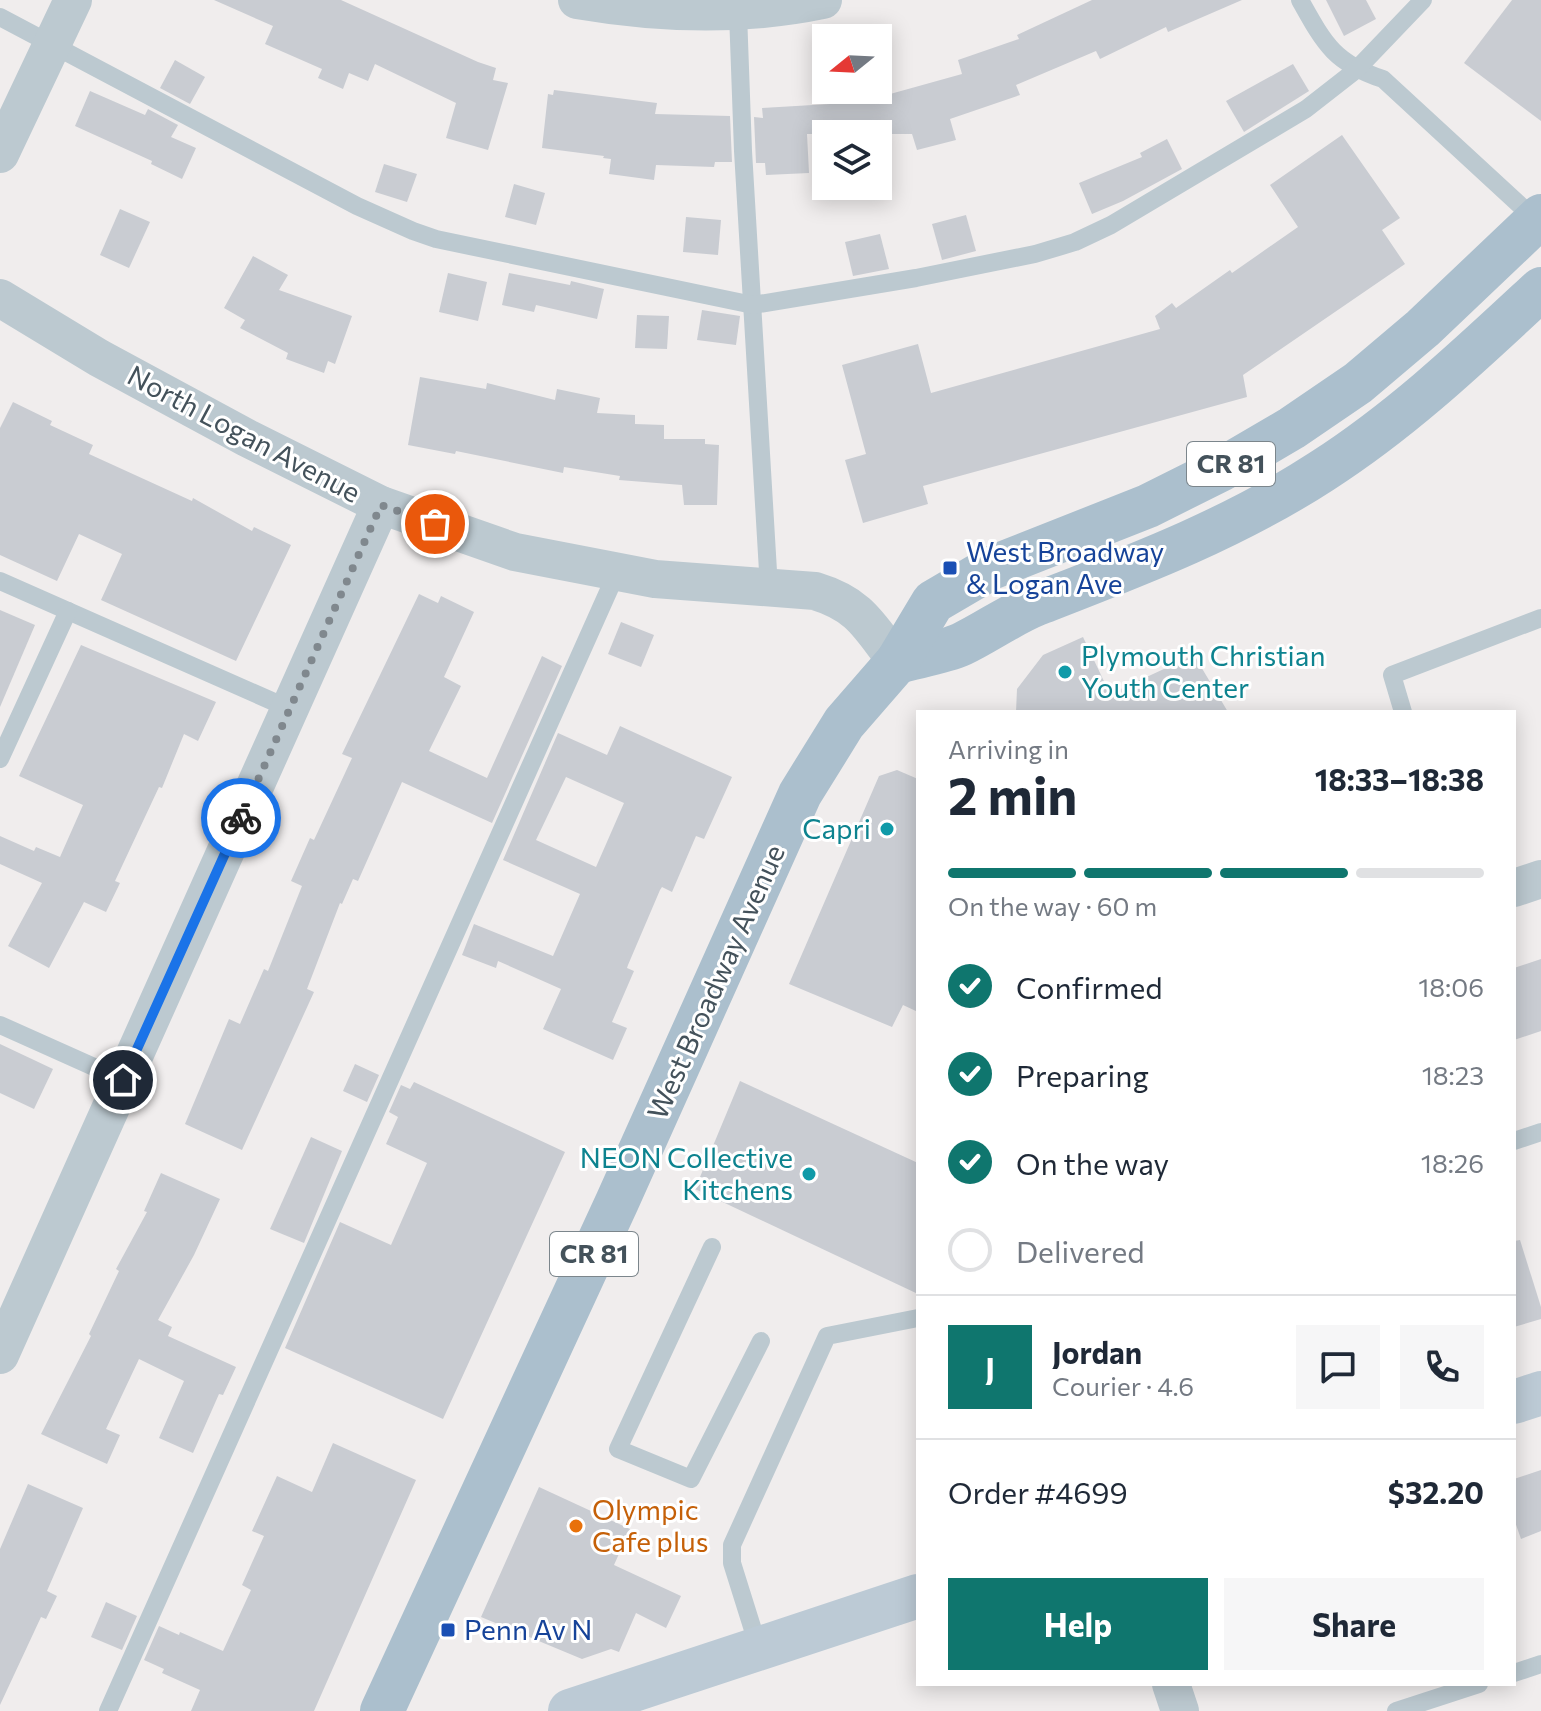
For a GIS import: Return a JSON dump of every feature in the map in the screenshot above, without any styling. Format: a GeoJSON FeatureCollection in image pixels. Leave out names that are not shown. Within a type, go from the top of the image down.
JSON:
{"type":"FeatureCollection","features":[{"type":"Feature","properties":{"kind":"main road","name":"CR 81"},"geometry":{"type":"LineString","coordinates":[[897,662],[960,645],[1015,613],[1172,550],[1246,515],[1321,472],[1373,400],[1458,297],[1539,218]]}},
{"type":"Feature","properties":{"kind":"main road","name":"CR 81"},"geometry":{"type":"LineString","coordinates":[[1373,400],[1457,369],[1541,289]]}},
{"type":"Feature","properties":{"kind":"main road","name":"West Broadway Avenue"},"geometry":{"type":"LineString","coordinates":[[382,1711],[637,1160],[800,794],[844,723],[897,662]]}},
{"type":"Feature","properties":{"kind":"main road"},"geometry":{"type":"LineString","coordinates":[[1516,1401],[1541,1393]]}},
{"type":"Feature","properties":{"kind":"main road"},"geometry":{"type":"LineString","coordinates":[[570,1711],[916,1597]]}},
{"type":"Feature","properties":{"kind":"street"},"geometry":{"type":"LineString","coordinates":[[0,154],[73,0]]}},
{"type":"Feature","properties":{"kind":"street"},"geometry":{"type":"LineString","coordinates":[[577,0],[658,10],[738,13],[823,0]]}},
{"type":"Feature","properties":{"kind":"street","name":"North Logan Avenue"},"geometry":{"type":"LineString","coordinates":[[0,298],[99,358],[247,438],[381,505],[515,552],[655,579],[815,591],[836,597],[856,609],[897,662]]}},
{"type":"Feature","properties":{"kind":"street"},"geometry":{"type":"LineString","coordinates":[[0,1355],[381,505]]}},
{"type":"Feature","properties":{"kind":"street"},"geometry":{"type":"LineString","coordinates":[[1516,887],[1541,879]]}},
{"type":"Feature","properties":{"kind":"street"},"geometry":{"type":"LineString","coordinates":[[1172,1686],[1180,1711]]}},
{"type":"Feature","properties":{"kind":"lane"},"geometry":{"type":"LineString","coordinates":[[1300,0],[1324,44],[1356,70],[1383,79],[1539,218]]}},
{"type":"Feature","properties":{"kind":"lane"},"geometry":{"type":"LineString","coordinates":[[0,17],[357,206],[413,231],[436,239],[753,305],[916,278],[1035,254],[1075,242],[1111,225],[1306,109],[1356,70],[1423,0]]}},
{"type":"Feature","properties":{"kind":"lane"},"geometry":{"type":"LineString","coordinates":[[738,13],[743,151],[769,588]]}},
{"type":"Feature","properties":{"kind":"lane"},"geometry":{"type":"LineString","coordinates":[[108,1711],[617,572]]}},
{"type":"Feature","properties":{"kind":"lane"},"geometry":{"type":"LineString","coordinates":[[0,581],[290,709]]}},
{"type":"Feature","properties":{"kind":"lane"},"geometry":{"type":"LineString","coordinates":[[0,759],[68,611]]}},
{"type":"Feature","properties":{"kind":"lane"},"geometry":{"type":"LineString","coordinates":[[1402,710],[1392,675],[1541,618]]}},
{"type":"Feature","properties":{"kind":"lane"},"geometry":{"type":"LineString","coordinates":[[0,1025],[123,1080]]}},
{"type":"Feature","properties":{"kind":"lane"},"geometry":{"type":"LineString","coordinates":[[1516,1140],[1541,1132]]}},
{"type":"Feature","properties":{"kind":"lane"},"geometry":{"type":"LineString","coordinates":[[712,1247],[618,1449],[691,1479],[761,1341]]}},
{"type":"Feature","properties":{"kind":"lane"},"geometry":{"type":"LineString","coordinates":[[759,1649],[732,1563],[732,1545],[827,1336],[916,1318]]}},
{"type":"Feature","properties":{"kind":"lane"},"geometry":{"type":"LineString","coordinates":[[1516,1672],[1541,1664]]}},
{"type":"Feature","properties":{"kind":"lane"},"geometry":{"type":"LineString","coordinates":[[1396,1711],[1473,1686]]}},
{"type":"Feature","properties":{"kind":"building"},"geometry":{"type":"Polygon","coordinates":[[[214,0],[341,0],[496,68],[493,80],[508,83],[488,150],[446,138],[456,103],[375,64],[368,81],[349,73],[343,89],[318,78],[322,69],[265,44],[273,26],[214,0]]]}},
{"type":"Feature","properties":{"kind":"building"},"geometry":{"type":"Polygon","coordinates":[[[1092,0],[1242,0],[1168,32],[1166,27],[1100,59],[1096,51],[1016,85],[1020,95],[950,119],[956,140],[917,150],[912,134],[892,134],[892,120],[812,120],[812,134],[807,134],[809,173],[766,175],[765,163],[756,163],[754,117],[763,118],[762,108],[892,104],[892,93],[962,74],[958,60],[1019,39],[1017,35],[1092,0]]]}},
{"type":"Feature","properties":{"kind":"building"},"geometry":{"type":"Polygon","coordinates":[[[1326,0],[1366,0],[1376,19],[1344,36],[1326,0]]]}},
{"type":"Feature","properties":{"kind":"building"},"geometry":{"type":"Polygon","coordinates":[[[1512,0],[1541,0],[1541,121],[1464,63],[1512,0]]]}},
{"type":"Feature","properties":{"kind":"building"},"geometry":{"type":"Polygon","coordinates":[[[175,60],[205,77],[190,104],[160,88],[175,60]]]}},
{"type":"Feature","properties":{"kind":"building"},"geometry":{"type":"Polygon","coordinates":[[[1293,64],[1309,91],[1244,132],[1226,101],[1293,64]]]}},
{"type":"Feature","properties":{"kind":"building"},"geometry":{"type":"Polygon","coordinates":[[[554,90],[657,103],[655,114],[730,116],[732,162],[715,162],[714,167],[656,165],[654,180],[609,174],[611,159],[604,156],[542,148],[548,94],[553,95],[554,90]]]}},
{"type":"Feature","properties":{"kind":"building"},"geometry":{"type":"Polygon","coordinates":[[[90,91],[145,115],[148,109],[178,125],[171,137],[196,148],[182,179],[151,164],[152,161],[75,126],[90,91]]]}},
{"type":"Feature","properties":{"kind":"building"},"geometry":{"type":"Polygon","coordinates":[[[1342,135],[1400,218],[1382,230],[1405,264],[1243,375],[1247,397],[923,486],[928,504],[863,523],[845,460],[866,454],[842,365],[918,344],[931,393],[1160,329],[1155,316],[1172,303],[1176,308],[1298,227],[1270,185],[1342,135]]]}},
{"type":"Feature","properties":{"kind":"building"},"geometry":{"type":"Polygon","coordinates":[[[1167,139],[1182,169],[1092,214],[1079,183],[1142,157],[1140,153],[1167,139]]]}},
{"type":"Feature","properties":{"kind":"building"},"geometry":{"type":"Polygon","coordinates":[[[384,164],[417,174],[407,202],[375,192],[384,164]]]}},
{"type":"Feature","properties":{"kind":"building"},"geometry":{"type":"Polygon","coordinates":[[[514,184],[545,193],[536,225],[505,217],[514,184]]]}},
{"type":"Feature","properties":{"kind":"building"},"geometry":{"type":"Polygon","coordinates":[[[120,209],[150,222],[129,268],[100,255],[120,209]]]}},
{"type":"Feature","properties":{"kind":"building"},"geometry":{"type":"Polygon","coordinates":[[[966,215],[976,251],[942,260],[932,224],[966,215]]]}},
{"type":"Feature","properties":{"kind":"building"},"geometry":{"type":"Polygon","coordinates":[[[686,217],[721,220],[718,255],[683,252],[686,217]]]}},
{"type":"Feature","properties":{"kind":"building"},"geometry":{"type":"Polygon","coordinates":[[[880,234],[889,269],[853,276],[845,242],[880,234]]]}},
{"type":"Feature","properties":{"kind":"building"},"geometry":{"type":"Polygon","coordinates":[[[253,256],[288,275],[279,290],[352,316],[335,364],[328,361],[324,373],[286,359],[288,353],[240,328],[245,320],[224,308],[253,256]]]}},
{"type":"Feature","properties":{"kind":"building"},"geometry":{"type":"Polygon","coordinates":[[[448,273],[487,282],[478,321],[439,312],[448,273]]]}},
{"type":"Feature","properties":{"kind":"building"},"geometry":{"type":"Polygon","coordinates":[[[509,273],[570,285],[571,281],[604,289],[597,319],[536,305],[534,312],[502,305],[509,273]]]}},
{"type":"Feature","properties":{"kind":"building"},"geometry":{"type":"Polygon","coordinates":[[[702,310],[740,316],[736,345],[697,340],[702,310]]]}},
{"type":"Feature","properties":{"kind":"building"},"geometry":{"type":"Polygon","coordinates":[[[637,315],[669,316],[667,349],[635,348],[637,315]]]}},
{"type":"Feature","properties":{"kind":"building"},"geometry":{"type":"Polygon","coordinates":[[[420,377],[486,389],[487,383],[555,400],[557,389],[600,398],[597,413],[635,415],[635,424],[664,425],[664,439],[705,439],[705,444],[719,445],[717,505],[684,505],[682,485],[619,480],[620,476],[564,467],[563,473],[456,451],[455,454],[408,445],[420,377]]]}},
{"type":"Feature","properties":{"kind":"building"},"geometry":{"type":"Polygon","coordinates":[[[13,402],[52,421],[50,425],[93,445],[89,454],[192,501],[193,498],[252,531],[254,527],[291,545],[236,661],[101,600],[122,554],[79,534],[57,581],[0,555],[0,428],[13,402]]]}},
{"type":"Feature","properties":{"kind":"building"},"geometry":{"type":"Polygon","coordinates":[[[419,594],[438,603],[441,596],[474,612],[444,677],[461,686],[429,751],[487,778],[542,656],[562,666],[492,823],[402,782],[358,881],[353,879],[340,903],[307,989],[314,992],[242,1150],[185,1124],[229,1019],[240,1024],[264,969],[268,971],[302,886],[291,881],[352,758],[342,754],[419,594]]]}},
{"type":"Feature","properties":{"kind":"building"},"geometry":{"type":"Polygon","coordinates":[[[0,610],[35,625],[0,707],[0,610]]]}},
{"type":"Feature","properties":{"kind":"building"},"geometry":{"type":"Polygon","coordinates":[[[621,622],[654,635],[641,667],[608,654],[621,622]]]}},
{"type":"Feature","properties":{"kind":"building","name":"Plymouth Christian Youth Center"},"geometry":{"type":"Polygon","coordinates":[[[1083,637],[1110,694],[1194,655],[1227,710],[1016,710],[1017,689],[1043,655],[1083,637]]]}},
{"type":"Feature","properties":{"kind":"building"},"geometry":{"type":"Polygon","coordinates":[[[81,645],[216,702],[198,741],[184,734],[162,788],[159,787],[115,881],[120,883],[106,912],[84,902],[49,968],[8,946],[42,883],[0,864],[0,836],[34,851],[36,847],[60,857],[83,805],[19,776],[81,645]]]}},
{"type":"Feature","properties":{"kind":"building"},"geometry":{"type":"Polygon","coordinates":[[[620,726],[732,777],[704,839],[696,836],[672,892],[662,887],[660,890],[628,965],[627,968],[634,971],[612,1022],[627,1028],[613,1060],[543,1029],[561,989],[498,961],[496,968],[462,955],[474,924],[553,956],[580,894],[503,860],[558,733],[607,755],[620,726]],[[566,777],[536,840],[596,867],[624,803],[566,777]]]}},
{"type":"Feature","properties":{"kind":"building"},"geometry":{"type":"Polygon","coordinates":[[[897,770],[916,778],[916,1011],[903,1005],[892,1027],[789,984],[879,776],[897,770]]]}},
{"type":"Feature","properties":{"kind":"building"},"geometry":{"type":"Polygon","coordinates":[[[1541,959],[1541,1031],[1516,1039],[1516,967],[1541,959]]]}},
{"type":"Feature","properties":{"kind":"building"},"geometry":{"type":"Polygon","coordinates":[[[0,1044],[53,1069],[34,1109],[0,1093],[0,1044]]]}},
{"type":"Feature","properties":{"kind":"building"},"geometry":{"type":"Polygon","coordinates":[[[355,1064],[379,1075],[367,1102],[343,1091],[355,1064]]]}},
{"type":"Feature","properties":{"kind":"building","name":"NEON Collective Kitchens"},"geometry":{"type":"Polygon","coordinates":[[[740,1081],[916,1162],[916,1293],[695,1189],[740,1081]]]}},
{"type":"Feature","properties":{"kind":"building"},"geometry":{"type":"Polygon","coordinates":[[[414,1082],[565,1152],[443,1419],[285,1348],[340,1222],[391,1245],[427,1163],[386,1144],[398,1117],[389,1112],[401,1085],[410,1089],[414,1082]]]}},
{"type":"Feature","properties":{"kind":"building"},"geometry":{"type":"Polygon","coordinates":[[[311,1137],[342,1151],[304,1243],[270,1229],[311,1137]]]}},
{"type":"Feature","properties":{"kind":"building"},"geometry":{"type":"Polygon","coordinates":[[[161,1173],[220,1199],[158,1320],[172,1327],[168,1336],[236,1367],[223,1395],[219,1394],[193,1453],[159,1438],[184,1381],[139,1359],[106,1429],[120,1435],[107,1464],[41,1434],[91,1336],[89,1334],[119,1271],[116,1269],[147,1212],[144,1211],[161,1173]]]}},
{"type":"Feature","properties":{"kind":"building"},"geometry":{"type":"Polygon","coordinates":[[[1520,1240],[1541,1307],[1541,1319],[1516,1326],[1516,1241],[1520,1240]]]}},
{"type":"Feature","properties":{"kind":"building"},"geometry":{"type":"Polygon","coordinates":[[[333,1443],[416,1480],[314,1711],[191,1711],[200,1690],[162,1673],[164,1669],[144,1660],[159,1626],[223,1651],[251,1590],[242,1585],[264,1536],[252,1531],[277,1476],[312,1492],[333,1443]]]}},
{"type":"Feature","properties":{"kind":"building"},"geometry":{"type":"Polygon","coordinates":[[[1541,1470],[1541,1531],[1521,1539],[1516,1525],[1516,1478],[1541,1470]]]}},
{"type":"Feature","properties":{"kind":"building"},"geometry":{"type":"Polygon","coordinates":[[[28,1484],[83,1508],[47,1591],[57,1596],[46,1619],[41,1617],[0,1705],[0,1549],[28,1484]]]}},
{"type":"Feature","properties":{"kind":"building"},"geometry":{"type":"Polygon","coordinates":[[[539,1487],[630,1529],[614,1565],[681,1596],[666,1628],[636,1613],[619,1652],[611,1649],[582,1659],[481,1617],[539,1487]]]}},
{"type":"Feature","properties":{"kind":"building"},"geometry":{"type":"Polygon","coordinates":[[[106,1602],[137,1616],[122,1650],[91,1637],[106,1602]]]}},
{"type":"Feature","properties":{"kind":"way so far"},"geometry":{"type":"LineString","coordinates":[[241,818],[381,505],[435,524]]}},
{"type":"Feature","properties":{"kind":"place","name":"West Broadway & Logan Ave"},"geometry":{"type":"Point","coordinates":[950,568]}},
{"type":"Feature","properties":{"kind":"place","name":"Plymouth Christian Youth Center"},"geometry":{"type":"Point","coordinates":[1065,672]}},
{"type":"Feature","properties":{"kind":"place","name":"Capri"},"geometry":{"type":"Point","coordinates":[887,829]}},
{"type":"Feature","properties":{"kind":"place","name":"NEON Collective Kitchens"},"geometry":{"type":"Point","coordinates":[809,1174]}},
{"type":"Feature","properties":{"kind":"place","name":"Olympic Cafe plus"},"geometry":{"type":"Point","coordinates":[576,1526]}},
{"type":"Feature","properties":{"kind":"place","name":"Penn Av N"},"geometry":{"type":"Point","coordinates":[448,1630]}},
{"type":"Feature","properties":{"kind":"route"},"geometry":{"type":"LineString","coordinates":[[123,1080],[241,818]]}}]}
